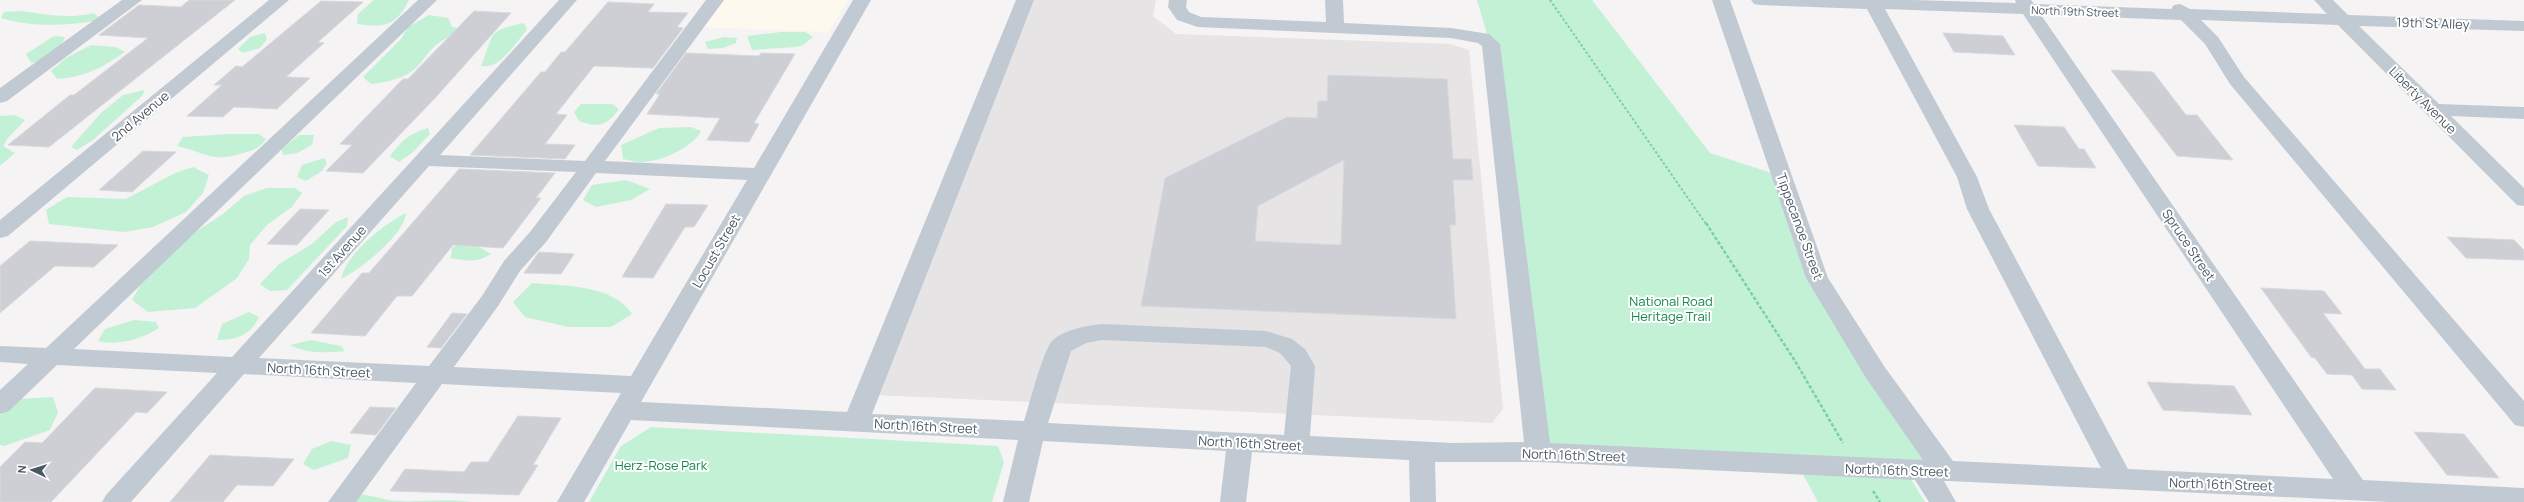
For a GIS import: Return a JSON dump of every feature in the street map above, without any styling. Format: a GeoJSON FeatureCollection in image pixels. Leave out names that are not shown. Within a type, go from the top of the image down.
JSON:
{"type":"FeatureCollection","features":[{"type":"Feature","properties":{"kind":"street"},"geometry":{"type":"LineString","coordinates":[[0,97],[134,0]]}},
{"type":"Feature","properties":{"kind":"street","name":"2nd Avenue"},"geometry":{"type":"LineString","coordinates":[[0,231],[280,0]]}},
{"type":"Feature","properties":{"kind":"street"},"geometry":{"type":"LineString","coordinates":[[0,405],[428,0]]}},
{"type":"Feature","properties":{"kind":"street","name":"1st Avenue"},"geometry":{"type":"LineString","coordinates":[[115,502],[568,0]]}},
{"type":"Feature","properties":{"kind":"street"},"geometry":{"type":"LineString","coordinates":[[342,502],[490,301],[512,266],[538,237],[715,0]]}},
{"type":"Feature","properties":{"kind":"street","name":"Locust Street"},"geometry":{"type":"LineString","coordinates":[[570,502],[862,0]]}},
{"type":"Feature","properties":{"kind":"street"},"geometry":{"type":"LineString","coordinates":[[856,422],[1025,0]]}},
{"type":"Feature","properties":{"kind":"street"},"geometry":{"type":"LineString","coordinates":[[1178,0],[1177,7],[1183,16],[1198,22],[1469,34],[1483,38],[1491,44],[1538,452]]}},
{"type":"Feature","properties":{"kind":"street"},"geometry":{"type":"LineString","coordinates":[[1334,0],[1335,28]]}},
{"type":"Feature","properties":{"kind":"street","name":"Tippecanoe Street"},"geometry":{"type":"LineString","coordinates":[[1721,0],[1816,278],[1875,372],[1934,471],[1943,502]]}},
{"type":"Feature","properties":{"kind":"street","name":"North 19th Street"},"geometry":{"type":"LineString","coordinates":[[1760,0],[2179,7],[2343,20]]}},
{"type":"Feature","properties":{"kind":"street","name":"Liberty Avenue"},"geometry":{"type":"LineString","coordinates":[[2323,0],[2524,200]]}},
{"type":"Feature","properties":{"kind":"street"},"geometry":{"type":"LineString","coordinates":[[1869,3],[1967,177],[1978,209],[2120,479]]}},
{"type":"Feature","properties":{"kind":"street","name":"Spruce Street"},"geometry":{"type":"LineString","coordinates":[[2026,5],[2355,490]]}},
{"type":"Feature","properties":{"kind":"street"},"geometry":{"type":"LineString","coordinates":[[2179,7],[2212,41],[2237,80],[2524,418]]}},
{"type":"Feature","properties":{"kind":"street","name":"19th St Alley"},"geometry":{"type":"LineString","coordinates":[[2343,20],[2524,26]]}},
{"type":"Feature","properties":{"kind":"street"},"geometry":{"type":"LineString","coordinates":[[2434,110],[2524,113]]}},
{"type":"Feature","properties":{"kind":"street"},"geometry":{"type":"LineString","coordinates":[[424,160],[761,174]]}},
{"type":"Feature","properties":{"kind":"street"},"geometry":{"type":"LineString","coordinates":[[1016,502],[1033,431],[1060,347],[1070,339],[1102,332],[1266,339],[1289,348],[1298,355],[1303,366],[1296,445]]}},
{"type":"Feature","properties":{"kind":"street","name":"North 16th Street"},"geometry":{"type":"LineString","coordinates":[[0,354],[638,384]]}},
{"type":"Feature","properties":{"kind":"street","name":"North 16th Street"},"geometry":{"type":"LineString","coordinates":[[623,410],[1422,452],[1538,452],[2120,479],[2328,495],[2355,490],[2524,498]]}},
{"type":"Feature","properties":{"kind":"street"},"geometry":{"type":"LineString","coordinates":[[1233,502],[1240,442]]}},
{"type":"Feature","properties":{"kind":"street"},"geometry":{"type":"LineString","coordinates":[[1422,452],[1423,502]]}},
{"type":"Feature","properties":{"kind":"path"},"geometry":{"type":"LineString","coordinates":[[1550,0],[1628,109],[1721,246],[1779,335],[1843,442]]}},
{"type":"Feature","properties":{"kind":"path"},"geometry":{"type":"LineString","coordinates":[[1876,496],[1880,502]]}},
{"type":"Feature","properties":{"kind":"shaded area"},"geometry":{"type":"Polygon","coordinates":[[[719,0],[848,0],[829,32],[698,27],[719,0]]]}},
{"type":"Feature","properties":{"kind":"shaded area"},"geometry":{"type":"Polygon","coordinates":[[[1034,0],[1156,0],[1153,16],[1176,34],[1451,44],[1469,50],[1503,409],[1492,423],[876,395],[1034,0]]]}},
{"type":"Feature","properties":{"kind":"green space"},"geometry":{"type":"Polygon","coordinates":[[[374,0],[409,0],[399,15],[389,23],[375,26],[357,24],[358,14],[374,0]]]}},
{"type":"Feature","properties":{"kind":"green space","name":"National Road Heritage Trail"},"geometry":{"type":"Polygon","coordinates":[[[1477,0],[1592,0],[1710,153],[1781,176],[1817,278],[1946,472],[1905,470],[1925,502],[1818,502],[1798,465],[1538,452],[1495,61],[1477,0]]]}},
{"type":"Feature","properties":{"kind":"green space"},"geometry":{"type":"Polygon","coordinates":[[[22,11],[67,16],[94,13],[98,17],[95,21],[48,25],[24,23],[1,18],[4,12],[22,11]]]}},
{"type":"Feature","properties":{"kind":"green space"},"geometry":{"type":"Polygon","coordinates":[[[429,15],[448,18],[452,27],[460,29],[436,45],[417,67],[401,77],[371,84],[363,77],[401,39],[408,27],[429,15]]]}},
{"type":"Feature","properties":{"kind":"green space"},"geometry":{"type":"Polygon","coordinates":[[[524,23],[527,30],[501,60],[495,64],[481,66],[490,41],[497,32],[511,26],[524,23]]]}},
{"type":"Feature","properties":{"kind":"green space"},"geometry":{"type":"Polygon","coordinates":[[[781,32],[805,32],[813,37],[803,45],[796,47],[752,50],[747,36],[781,32]]]}},
{"type":"Feature","properties":{"kind":"green space"},"geometry":{"type":"Polygon","coordinates":[[[265,33],[267,39],[260,48],[243,53],[238,49],[250,37],[265,33]]]}},
{"type":"Feature","properties":{"kind":"green space"},"geometry":{"type":"Polygon","coordinates":[[[54,36],[65,37],[60,46],[41,60],[31,63],[26,54],[54,36]]]}},
{"type":"Feature","properties":{"kind":"green space"},"geometry":{"type":"Polygon","coordinates":[[[724,37],[737,38],[736,43],[723,48],[708,49],[705,42],[724,37]]]}},
{"type":"Feature","properties":{"kind":"green space"},"geometry":{"type":"Polygon","coordinates":[[[91,45],[116,47],[125,52],[93,71],[57,79],[51,71],[66,58],[91,45]]]}},
{"type":"Feature","properties":{"kind":"green space"},"geometry":{"type":"Polygon","coordinates":[[[145,90],[142,96],[93,140],[77,150],[71,147],[101,113],[123,95],[145,90]]]}},
{"type":"Feature","properties":{"kind":"green space"},"geometry":{"type":"Polygon","coordinates":[[[581,104],[612,104],[619,109],[615,115],[606,122],[597,125],[579,121],[574,112],[581,104]]]}},
{"type":"Feature","properties":{"kind":"green space"},"geometry":{"type":"Polygon","coordinates":[[[14,115],[25,120],[8,138],[3,146],[15,153],[0,166],[0,116],[14,115]]]}},
{"type":"Feature","properties":{"kind":"green space"},"geometry":{"type":"Polygon","coordinates":[[[691,127],[701,131],[691,143],[676,152],[649,161],[640,162],[623,159],[621,145],[659,128],[691,127]]]}},
{"type":"Feature","properties":{"kind":"green space"},"geometry":{"type":"Polygon","coordinates":[[[428,128],[430,134],[413,152],[399,162],[390,156],[406,138],[416,132],[428,128]]]}},
{"type":"Feature","properties":{"kind":"green space"},"geometry":{"type":"Polygon","coordinates":[[[228,134],[259,134],[266,139],[254,150],[224,157],[210,156],[177,146],[183,137],[228,134]]]}},
{"type":"Feature","properties":{"kind":"green space"},"geometry":{"type":"Polygon","coordinates":[[[299,135],[314,135],[312,145],[297,153],[283,155],[282,149],[299,135]]]}},
{"type":"Feature","properties":{"kind":"green space"},"geometry":{"type":"Polygon","coordinates":[[[324,158],[327,163],[322,171],[306,181],[297,177],[302,165],[324,158]]]}},
{"type":"Feature","properties":{"kind":"green space"},"geometry":{"type":"Polygon","coordinates":[[[193,167],[209,175],[203,193],[186,212],[153,227],[124,232],[49,224],[46,210],[67,197],[126,199],[175,173],[193,167]]]}},
{"type":"Feature","properties":{"kind":"green space"},"geometry":{"type":"Polygon","coordinates":[[[626,180],[650,189],[631,200],[596,207],[583,200],[592,185],[626,180]]]}},
{"type":"Feature","properties":{"kind":"green space"},"geometry":{"type":"Polygon","coordinates":[[[267,188],[295,188],[302,193],[292,207],[268,224],[250,245],[249,259],[237,278],[195,308],[148,312],[132,300],[140,286],[191,235],[223,214],[244,196],[267,188]]]}},
{"type":"Feature","properties":{"kind":"green space"},"geometry":{"type":"Polygon","coordinates":[[[406,213],[404,221],[390,241],[370,260],[341,279],[344,269],[358,250],[387,224],[406,213]]]}},
{"type":"Feature","properties":{"kind":"green space"},"geometry":{"type":"Polygon","coordinates":[[[348,217],[347,226],[287,290],[270,291],[260,284],[279,264],[312,244],[336,222],[348,217]]]}},
{"type":"Feature","properties":{"kind":"green space"},"geometry":{"type":"Polygon","coordinates":[[[465,239],[491,254],[476,260],[451,258],[452,248],[465,239]]]}},
{"type":"Feature","properties":{"kind":"green space"},"geometry":{"type":"Polygon","coordinates":[[[532,283],[572,286],[600,292],[623,304],[632,314],[611,327],[568,327],[525,317],[513,302],[532,283]]]}},
{"type":"Feature","properties":{"kind":"green space"},"geometry":{"type":"Polygon","coordinates":[[[249,312],[259,317],[247,333],[236,338],[217,340],[222,324],[249,312]]]}},
{"type":"Feature","properties":{"kind":"green space"},"geometry":{"type":"Polygon","coordinates":[[[134,320],[156,322],[159,328],[145,335],[122,342],[114,343],[98,341],[105,329],[134,320]]]}},
{"type":"Feature","properties":{"kind":"green space"},"geometry":{"type":"Polygon","coordinates":[[[311,340],[341,346],[345,351],[317,352],[303,350],[290,345],[311,340]]]}},
{"type":"Feature","properties":{"kind":"green space"},"geometry":{"type":"Polygon","coordinates":[[[53,397],[58,412],[50,430],[4,446],[0,445],[0,415],[17,399],[53,397]]]}},
{"type":"Feature","properties":{"kind":"green space","name":"Herz-Rose Park"},"geometry":{"type":"Polygon","coordinates":[[[651,427],[998,446],[1004,462],[992,502],[589,502],[621,446],[651,427]]]}},
{"type":"Feature","properties":{"kind":"green space"},"geometry":{"type":"Polygon","coordinates":[[[331,441],[351,445],[348,458],[314,470],[303,464],[312,449],[331,441]]]}},
{"type":"Feature","properties":{"kind":"green space"},"geometry":{"type":"Polygon","coordinates":[[[355,494],[394,501],[453,500],[471,502],[351,502],[355,494]]]}},
{"type":"Feature","properties":{"kind":"building"},"geometry":{"type":"Polygon","coordinates":[[[189,0],[235,0],[49,147],[8,145],[70,95],[74,95],[148,38],[99,35],[139,5],[181,7],[189,0]]]}},
{"type":"Feature","properties":{"kind":"building"},"geometry":{"type":"Polygon","coordinates":[[[321,1],[363,2],[318,42],[324,43],[286,77],[310,78],[277,109],[234,107],[223,117],[187,116],[222,85],[214,85],[236,66],[242,67],[321,1]]]}},
{"type":"Feature","properties":{"kind":"building"},"geometry":{"type":"Polygon","coordinates":[[[608,2],[654,4],[648,12],[688,13],[677,27],[683,28],[653,68],[594,66],[556,114],[567,115],[545,144],[575,145],[565,159],[470,155],[541,72],[545,72],[561,52],[565,52],[608,2]]]}},
{"type":"Feature","properties":{"kind":"building"},"geometry":{"type":"Polygon","coordinates":[[[474,11],[511,13],[436,97],[363,173],[326,171],[352,145],[340,144],[403,79],[408,79],[474,11]]]}},
{"type":"Feature","properties":{"kind":"building"},"geometry":{"type":"Polygon","coordinates":[[[1943,33],[2003,36],[2015,55],[1954,52],[1943,33]]]}},
{"type":"Feature","properties":{"kind":"building"},"geometry":{"type":"Polygon","coordinates":[[[686,53],[759,56],[761,53],[795,54],[754,123],[759,124],[749,142],[707,140],[720,118],[647,114],[660,94],[656,94],[686,53]]]}},
{"type":"Feature","properties":{"kind":"building"},"geometry":{"type":"Polygon","coordinates":[[[2111,70],[2153,72],[2186,115],[2197,115],[2233,160],[2177,156],[2111,70]]]}},
{"type":"Feature","properties":{"kind":"building"},"geometry":{"type":"Polygon","coordinates":[[[1328,75],[1447,79],[1453,159],[1471,159],[1473,180],[1453,180],[1456,225],[1450,225],[1456,319],[1141,306],[1165,178],[1287,117],[1317,118],[1318,101],[1327,101],[1328,75]],[[1344,160],[1258,206],[1255,241],[1341,245],[1344,160]]]}},
{"type":"Feature","properties":{"kind":"building"},"geometry":{"type":"Polygon","coordinates":[[[2014,125],[2064,127],[2079,149],[2084,149],[2096,168],[2038,166],[2014,125]]]}},
{"type":"Feature","properties":{"kind":"building"},"geometry":{"type":"Polygon","coordinates":[[[143,151],[176,152],[132,192],[99,190],[143,151]]]}},
{"type":"Feature","properties":{"kind":"building"},"geometry":{"type":"Polygon","coordinates":[[[459,169],[555,173],[536,198],[541,198],[503,248],[453,245],[412,296],[397,296],[365,336],[311,333],[362,273],[369,273],[459,169]]]}},
{"type":"Feature","properties":{"kind":"building"},"geometry":{"type":"Polygon","coordinates":[[[666,204],[708,205],[694,227],[685,227],[653,278],[622,277],[666,204]]]}},
{"type":"Feature","properties":{"kind":"building"},"geometry":{"type":"Polygon","coordinates":[[[300,209],[329,210],[297,245],[267,244],[300,209]]]}},
{"type":"Feature","properties":{"kind":"building"},"geometry":{"type":"Polygon","coordinates":[[[2447,237],[2514,240],[2524,250],[2524,260],[2466,258],[2447,237]]]}},
{"type":"Feature","properties":{"kind":"building"},"geometry":{"type":"Polygon","coordinates":[[[30,241],[118,245],[94,267],[55,266],[0,313],[0,266],[30,241]]]}},
{"type":"Feature","properties":{"kind":"building"},"geometry":{"type":"Polygon","coordinates":[[[539,252],[574,254],[561,274],[524,273],[539,252]]]}},
{"type":"Feature","properties":{"kind":"building"},"geometry":{"type":"Polygon","coordinates":[[[2261,288],[2324,291],[2342,314],[2323,313],[2365,369],[2380,369],[2396,390],[2362,389],[2352,375],[2327,374],[2315,358],[2311,357],[2261,288]]]}},
{"type":"Feature","properties":{"kind":"building"},"geometry":{"type":"Polygon","coordinates":[[[452,313],[467,314],[441,348],[427,347],[452,313]]]}},
{"type":"Feature","properties":{"kind":"building"},"geometry":{"type":"Polygon","coordinates":[[[2147,382],[2234,386],[2252,415],[2163,410],[2147,382]]]}},
{"type":"Feature","properties":{"kind":"building"},"geometry":{"type":"Polygon","coordinates":[[[95,388],[167,392],[147,413],[136,412],[51,502],[0,502],[0,467],[25,442],[42,443],[95,388]]]}},
{"type":"Feature","properties":{"kind":"building"},"geometry":{"type":"Polygon","coordinates":[[[370,407],[396,408],[376,435],[350,433],[370,407]]]}},
{"type":"Feature","properties":{"kind":"building"},"geometry":{"type":"Polygon","coordinates":[[[518,416],[561,418],[533,465],[538,465],[519,495],[390,491],[405,469],[464,472],[471,462],[488,462],[518,416]]]}},
{"type":"Feature","properties":{"kind":"building"},"geometry":{"type":"Polygon","coordinates":[[[2414,432],[2464,434],[2499,478],[2447,475],[2414,432]]]}},
{"type":"Feature","properties":{"kind":"building"},"geometry":{"type":"Polygon","coordinates":[[[210,455],[294,459],[273,486],[237,485],[223,502],[170,502],[210,455]]]}}]}
